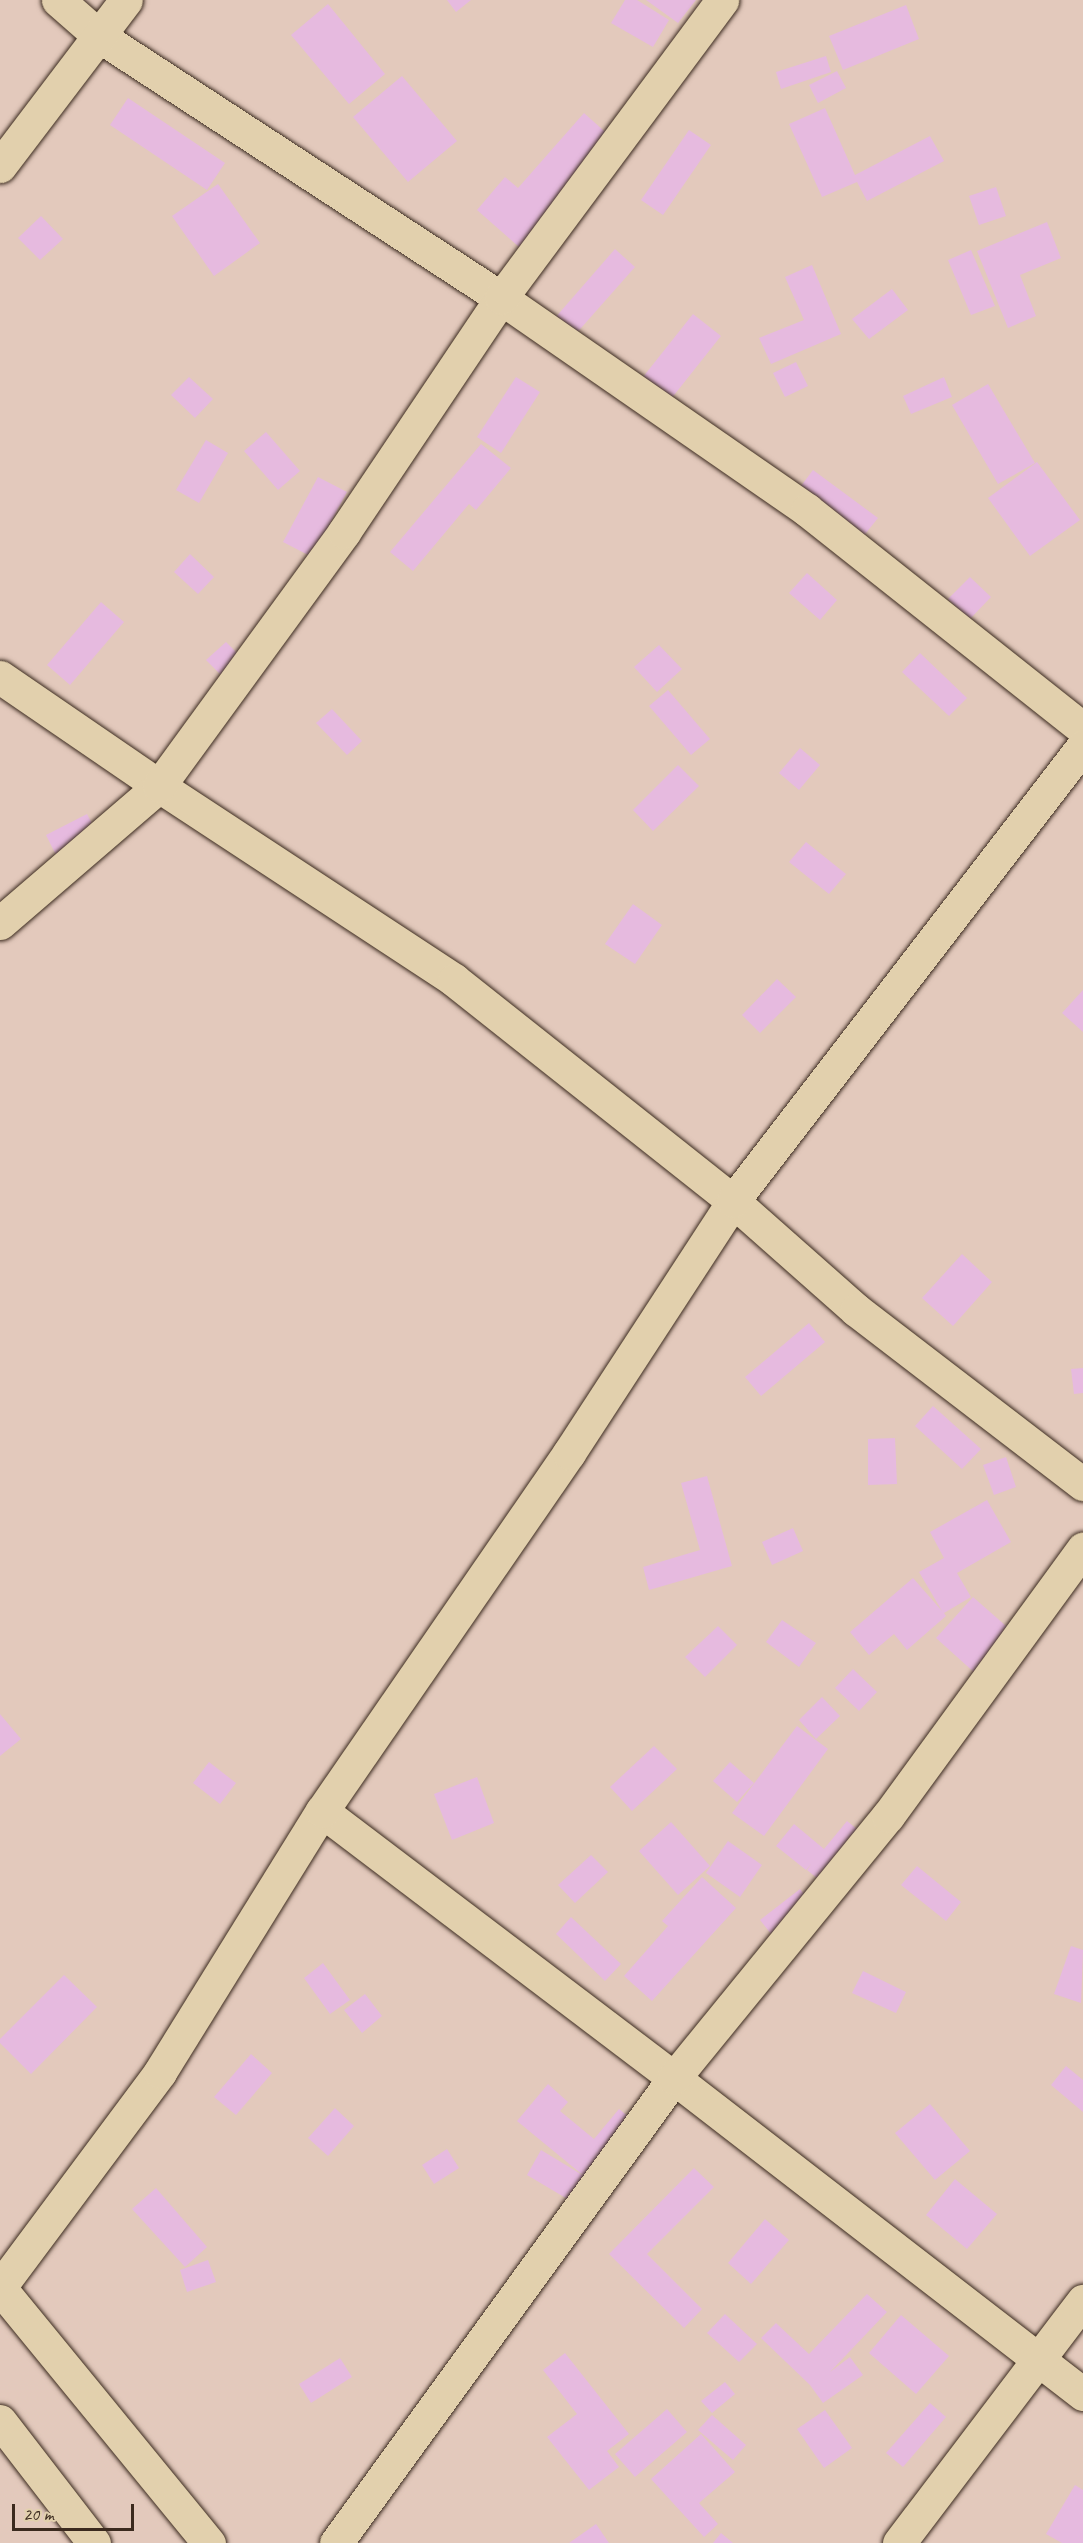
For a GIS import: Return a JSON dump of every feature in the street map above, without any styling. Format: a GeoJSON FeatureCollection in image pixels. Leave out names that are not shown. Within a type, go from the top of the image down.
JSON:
{"type":"FeatureCollection","features":[{"type":"Feature","properties":{"kind":"main road"},"geometry":{"type":"LineString","coordinates":[[58,0],[99,36],[501,298],[807,510],[1083,729]]}},
{"type":"Feature","properties":{"kind":"main road"},"geometry":{"type":"LineString","coordinates":[[0,166],[126,0]]}},
{"type":"Feature","properties":{"kind":"main road"},"geometry":{"type":"LineString","coordinates":[[0,923],[159,786],[344,532],[501,298],[722,0]]}},
{"type":"Feature","properties":{"kind":"main road"},"geometry":{"type":"LineString","coordinates":[[0,677],[159,786],[454,980],[733,1202],[856,1310],[1083,1484]]}},
{"type":"Feature","properties":{"kind":"main road"},"geometry":{"type":"LineString","coordinates":[[209,2543],[0,2288],[160,2072],[322,1811],[569,1453],[733,1202],[1083,746]]}},
{"type":"Feature","properties":{"kind":"main road"},"geometry":{"type":"LineString","coordinates":[[336,2543],[674,2078],[888,1816],[1083,1549]]}},
{"type":"Feature","properties":{"kind":"main road"},"geometry":{"type":"LineString","coordinates":[[322,1811],[674,2078],[1083,2394]]}},
{"type":"Feature","properties":{"kind":"main road"},"geometry":{"type":"LineString","coordinates":[[899,2543],[1040,2361],[1083,2301]]}},
{"type":"Feature","properties":{"kind":"main road"},"geometry":{"type":"LineString","coordinates":[[0,2421],[94,2543]]}},
{"type":"Feature","properties":{"kind":"building"},"geometry":{"type":"Polygon","coordinates":[[[447,0],[471,0],[456,12],[447,0]]]}},
{"type":"Feature","properties":{"kind":"building"},"geometry":{"type":"Polygon","coordinates":[[[625,0],[637,0],[669,20],[653,47],[611,23],[625,0]]]}},
{"type":"Feature","properties":{"kind":"building"},"geometry":{"type":"Polygon","coordinates":[[[646,0],[696,0],[678,23],[646,0]]]}},
{"type":"Feature","properties":{"kind":"building"},"geometry":{"type":"Polygon","coordinates":[[[328,4],[385,74],[349,104],[291,35],[328,4]]]}},
{"type":"Feature","properties":{"kind":"building"},"geometry":{"type":"Polygon","coordinates":[[[906,5],[919,39],[843,70],[829,36],[906,5]]]}},
{"type":"Feature","properties":{"kind":"building"},"geometry":{"type":"Polygon","coordinates":[[[826,56],[831,72],[781,89],[776,72],[826,56]]]}},
{"type":"Feature","properties":{"kind":"building"},"geometry":{"type":"Polygon","coordinates":[[[837,71],[846,88],[818,103],[809,85],[837,71]]]}},
{"type":"Feature","properties":{"kind":"building"},"geometry":{"type":"Polygon","coordinates":[[[402,76],[457,141],[408,182],[353,117],[402,76]]]}},
{"type":"Feature","properties":{"kind":"building"},"geometry":{"type":"Polygon","coordinates":[[[128,98],[225,163],[207,190],[110,125],[128,98]]]}},
{"type":"Feature","properties":{"kind":"building"},"geometry":{"type":"Polygon","coordinates":[[[825,108],[855,175],[930,136],[944,161],[867,201],[857,182],[822,197],[789,124],[825,108]]]}},
{"type":"Feature","properties":{"kind":"building"},"geometry":{"type":"Polygon","coordinates":[[[584,113],[613,139],[519,247],[477,210],[505,177],[518,188],[584,113]]]}},
{"type":"Feature","properties":{"kind":"building"},"geometry":{"type":"Polygon","coordinates":[[[689,130],[711,145],[663,215],[641,200],[689,130]]]}},
{"type":"Feature","properties":{"kind":"building"},"geometry":{"type":"Polygon","coordinates":[[[218,184],[260,243],[214,276],[172,216],[218,184]]]}},
{"type":"Feature","properties":{"kind":"building"},"geometry":{"type":"Polygon","coordinates":[[[996,187],[1006,216],[979,225],[969,196],[996,187]]]}},
{"type":"Feature","properties":{"kind":"building"},"geometry":{"type":"Polygon","coordinates":[[[41,216],[63,239],[40,260],[18,238],[41,216]]]}},
{"type":"Feature","properties":{"kind":"building"},"geometry":{"type":"Polygon","coordinates":[[[1047,222],[1061,258],[1020,275],[1036,316],[1008,328],[977,251],[1047,222]]]}},
{"type":"Feature","properties":{"kind":"building"},"geometry":{"type":"Polygon","coordinates":[[[615,249],[635,267],[574,336],[554,319],[615,249]]]}},
{"type":"Feature","properties":{"kind":"building"},"geometry":{"type":"Polygon","coordinates":[[[971,250],[995,306],[971,315],[948,260],[971,250]]]}},
{"type":"Feature","properties":{"kind":"building"},"geometry":{"type":"Polygon","coordinates":[[[812,265],[841,334],[771,364],[759,338],[804,320],[785,277],[812,265]]]}},
{"type":"Feature","properties":{"kind":"building"},"geometry":{"type":"Polygon","coordinates":[[[892,289],[908,310],[869,339],[852,319],[892,289]]]}},
{"type":"Feature","properties":{"kind":"building"},"geometry":{"type":"Polygon","coordinates":[[[693,314],[721,336],[667,404],[639,382],[693,314]]]}},
{"type":"Feature","properties":{"kind":"building"},"geometry":{"type":"Polygon","coordinates":[[[796,362],[808,386],[785,397],[773,373],[796,362]]]}},
{"type":"Feature","properties":{"kind":"building"},"geometry":{"type":"Polygon","coordinates":[[[189,377],[213,399],[195,418],[171,395],[189,377]]]}},
{"type":"Feature","properties":{"kind":"building"},"geometry":{"type":"Polygon","coordinates":[[[516,377],[540,392],[501,453],[477,437],[516,377]]]}},
{"type":"Feature","properties":{"kind":"building"},"geometry":{"type":"Polygon","coordinates":[[[944,377],[952,397],[911,414],[903,396],[944,377]]]}},
{"type":"Feature","properties":{"kind":"building"},"geometry":{"type":"Polygon","coordinates":[[[988,384],[1035,463],[998,484],[952,405],[988,384]]]}},
{"type":"Feature","properties":{"kind":"building"},"geometry":{"type":"Polygon","coordinates":[[[266,432],[300,471],[278,490],[244,451],[266,432]]]}},
{"type":"Feature","properties":{"kind":"building"},"geometry":{"type":"Polygon","coordinates":[[[206,440],[228,453],[199,503],[176,490],[206,440]]]}},
{"type":"Feature","properties":{"kind":"building"},"geometry":{"type":"Polygon","coordinates":[[[481,444],[511,468],[476,510],[469,504],[413,571],[390,552],[481,444]]]}},
{"type":"Feature","properties":{"kind":"building"},"geometry":{"type":"Polygon","coordinates":[[[1037,462],[1080,520],[1030,556],[988,498],[1037,462]]]}},
{"type":"Feature","properties":{"kind":"building"},"geometry":{"type":"Polygon","coordinates":[[[813,470],[878,518],[862,538],[798,490],[813,470]]]}},
{"type":"Feature","properties":{"kind":"building"},"geometry":{"type":"Polygon","coordinates":[[[318,477],[347,492],[312,557],[283,542],[318,477]]]}},
{"type":"Feature","properties":{"kind":"building"},"geometry":{"type":"Polygon","coordinates":[[[190,554],[214,577],[198,594],[174,572],[190,554]]]}},
{"type":"Feature","properties":{"kind":"building"},"geometry":{"type":"Polygon","coordinates":[[[807,573],[837,600],[820,620],[789,593],[807,573]]]}},
{"type":"Feature","properties":{"kind":"building"},"geometry":{"type":"Polygon","coordinates":[[[970,577],[991,597],[969,620],[948,599],[970,577]]]}},
{"type":"Feature","properties":{"kind":"building"},"geometry":{"type":"Polygon","coordinates":[[[101,602],[124,622],[70,685],[47,665],[101,602]]]}},
{"type":"Feature","properties":{"kind":"building"},"geometry":{"type":"Polygon","coordinates":[[[226,642],[242,658],[223,677],[206,660],[226,642]]]}},
{"type":"Feature","properties":{"kind":"building"},"geometry":{"type":"Polygon","coordinates":[[[659,645],[682,669],[657,692],[634,667],[659,645]]]}},
{"type":"Feature","properties":{"kind":"building"},"geometry":{"type":"Polygon","coordinates":[[[920,653],[967,698],[949,716],[902,672],[920,653]]]}},
{"type":"Feature","properties":{"kind":"building"},"geometry":{"type":"Polygon","coordinates":[[[668,690],[710,739],[691,755],[649,706],[668,690]]]}},
{"type":"Feature","properties":{"kind":"building"},"geometry":{"type":"Polygon","coordinates":[[[332,709],[362,741],[347,755],[316,723],[332,709]]]}},
{"type":"Feature","properties":{"kind":"building"},"geometry":{"type":"Polygon","coordinates":[[[800,748],[820,765],[799,790],[779,773],[800,748]]]}},
{"type":"Feature","properties":{"kind":"building"},"geometry":{"type":"Polygon","coordinates":[[[678,765],[699,786],[653,831],[633,810],[678,765]]]}},
{"type":"Feature","properties":{"kind":"building"},"geometry":{"type":"Polygon","coordinates":[[[87,814],[98,835],[57,857],[46,835],[87,814]]]}},
{"type":"Feature","properties":{"kind":"building"},"geometry":{"type":"Polygon","coordinates":[[[806,842],[846,874],[829,894],[789,862],[806,842]]]}},
{"type":"Feature","properties":{"kind":"building"},"geometry":{"type":"Polygon","coordinates":[[[633,904],[662,925],[635,964],[605,944],[633,904]]]}},
{"type":"Feature","properties":{"kind":"building"},"geometry":{"type":"Polygon","coordinates":[[[777,979],[796,997],[760,1033],[742,1015],[777,979]]]}},
{"type":"Feature","properties":{"kind":"building"},"geometry":{"type":"Polygon","coordinates":[[[1083,990],[1083,1032],[1062,1013],[1083,990]]]}},
{"type":"Feature","properties":{"kind":"building"},"geometry":{"type":"Polygon","coordinates":[[[962,1254],[992,1282],[953,1326],[922,1298],[962,1254]]]}},
{"type":"Feature","properties":{"kind":"building"},"geometry":{"type":"Polygon","coordinates":[[[809,1323],[825,1342],[761,1396],[745,1377],[809,1323]]]}},
{"type":"Feature","properties":{"kind":"building"},"geometry":{"type":"Polygon","coordinates":[[[1083,1368],[1083,1393],[1074,1394],[1071,1369],[1083,1368]]]}},
{"type":"Feature","properties":{"kind":"building"},"geometry":{"type":"Polygon","coordinates":[[[933,1406],[981,1449],[962,1469],[915,1426],[933,1406]]]}},
{"type":"Feature","properties":{"kind":"building"},"geometry":{"type":"Polygon","coordinates":[[[895,1438],[897,1484],[868,1485],[868,1439],[895,1438]]]}},
{"type":"Feature","properties":{"kind":"building"},"geometry":{"type":"Polygon","coordinates":[[[1006,1457],[1016,1487],[994,1495],[983,1465],[1006,1457]]]}},
{"type":"Feature","properties":{"kind":"building"},"geometry":{"type":"Polygon","coordinates":[[[707,1476],[732,1566],[649,1590],[643,1567],[700,1550],[681,1483],[707,1476]]]}},
{"type":"Feature","properties":{"kind":"building"},"geometry":{"type":"Polygon","coordinates":[[[987,1500],[1011,1542],[957,1573],[971,1597],[944,1613],[946,1616],[907,1650],[894,1634],[869,1655],[850,1632],[913,1578],[942,1611],[919,1572],[944,1558],[930,1532],[987,1500]]]}},
{"type":"Feature","properties":{"kind":"building"},"geometry":{"type":"Polygon","coordinates":[[[793,1528],[803,1551],[772,1565],[762,1542],[793,1528]]]}},
{"type":"Feature","properties":{"kind":"building"},"geometry":{"type":"Polygon","coordinates":[[[973,1597],[1014,1633],[976,1674],[936,1638],[973,1597]]]}},
{"type":"Feature","properties":{"kind":"building"},"geometry":{"type":"Polygon","coordinates":[[[782,1620],[816,1643],[799,1667],[766,1642],[782,1620]]]}},
{"type":"Feature","properties":{"kind":"building"},"geometry":{"type":"Polygon","coordinates":[[[718,1626],[737,1645],[705,1677],[685,1657],[718,1626]]]}},
{"type":"Feature","properties":{"kind":"building"},"geometry":{"type":"Polygon","coordinates":[[[853,1669],[877,1692],[859,1711],[835,1688],[853,1669]]]}},
{"type":"Feature","properties":{"kind":"building"},"geometry":{"type":"Polygon","coordinates":[[[822,1697],[840,1716],[816,1739],[799,1720],[822,1697]]]}},
{"type":"Feature","properties":{"kind":"building"},"geometry":{"type":"Polygon","coordinates":[[[0,1714],[21,1739],[0,1756],[0,1714]]]}},
{"type":"Feature","properties":{"kind":"building"},"geometry":{"type":"Polygon","coordinates":[[[797,1726],[828,1749],[764,1836],[732,1813],[797,1726]]]}},
{"type":"Feature","properties":{"kind":"building"},"geometry":{"type":"Polygon","coordinates":[[[654,1746],[677,1769],[632,1811],[610,1787],[654,1746]]]}},
{"type":"Feature","properties":{"kind":"building"},"geometry":{"type":"Polygon","coordinates":[[[209,1762],[236,1783],[220,1804],[193,1783],[209,1762]]]}},
{"type":"Feature","properties":{"kind":"building"},"geometry":{"type":"Polygon","coordinates":[[[730,1762],[754,1783],[737,1802],[713,1781],[730,1762]]]}},
{"type":"Feature","properties":{"kind":"building"},"geometry":{"type":"Polygon","coordinates":[[[477,1777],[494,1823],[452,1840],[434,1794],[477,1777]]]}},
{"type":"Feature","properties":{"kind":"building"},"geometry":{"type":"Polygon","coordinates":[[[847,1821],[868,1838],[828,1887],[807,1870],[811,1864],[806,1870],[776,1846],[794,1824],[824,1849],[847,1821]]]}},
{"type":"Feature","properties":{"kind":"building"},"geometry":{"type":"Polygon","coordinates":[[[671,1822],[710,1866],[678,1895],[639,1851],[671,1822]]]}},
{"type":"Feature","properties":{"kind":"building"},"geometry":{"type":"Polygon","coordinates":[[[728,1841],[762,1865],[740,1897],[706,1873],[728,1841]]]}},
{"type":"Feature","properties":{"kind":"building"},"geometry":{"type":"Polygon","coordinates":[[[591,1855],[608,1872],[575,1903],[558,1885],[591,1855]]]}},
{"type":"Feature","properties":{"kind":"building"},"geometry":{"type":"Polygon","coordinates":[[[917,1866],[961,1902],[946,1921],[901,1885],[917,1866]]]}},
{"type":"Feature","properties":{"kind":"building"},"geometry":{"type":"Polygon","coordinates":[[[702,1877],[736,1908],[652,2001],[624,1976],[668,1926],[662,1921],[702,1877]]]}},
{"type":"Feature","properties":{"kind":"building"},"geometry":{"type":"Polygon","coordinates":[[[800,1889],[815,1908],[775,1939],[760,1920],[800,1889]]]}},
{"type":"Feature","properties":{"kind":"building"},"geometry":{"type":"Polygon","coordinates":[[[571,1917],[621,1964],[605,1981],[556,1934],[571,1917]]]}},
{"type":"Feature","properties":{"kind":"building"},"geometry":{"type":"Polygon","coordinates":[[[1071,1946],[1083,1950],[1081,2003],[1054,1994],[1071,1946]]]}},
{"type":"Feature","properties":{"kind":"building"},"geometry":{"type":"Polygon","coordinates":[[[323,1963],[350,2000],[330,2014],[304,1978],[323,1963]]]}},
{"type":"Feature","properties":{"kind":"building"},"geometry":{"type":"Polygon","coordinates":[[[863,1971],[906,1992],[896,2013],[852,1993],[863,1971]]]}},
{"type":"Feature","properties":{"kind":"building"},"geometry":{"type":"Polygon","coordinates":[[[64,1975],[97,2007],[31,2074],[0,2043],[0,2039],[64,1975]]]}},
{"type":"Feature","properties":{"kind":"building"},"geometry":{"type":"Polygon","coordinates":[[[365,1994],[382,2016],[362,2033],[344,2010],[365,1994]]]}},
{"type":"Feature","properties":{"kind":"building"},"geometry":{"type":"Polygon","coordinates":[[[251,2054],[272,2073],[236,2115],[214,2097],[251,2054]]]}},
{"type":"Feature","properties":{"kind":"building"},"geometry":{"type":"Polygon","coordinates":[[[1066,2066],[1083,2080],[1083,2112],[1051,2085],[1066,2066]]]}},
{"type":"Feature","properties":{"kind":"building"},"geometry":{"type":"Polygon","coordinates":[[[548,2084],[568,2102],[560,2111],[594,2139],[619,2109],[646,2131],[586,2210],[527,2175],[541,2150],[584,2176],[517,2121],[548,2084]]]}},
{"type":"Feature","properties":{"kind":"building"},"geometry":{"type":"Polygon","coordinates":[[[930,2104],[970,2151],[935,2180],[895,2133],[930,2104]]]}},
{"type":"Feature","properties":{"kind":"building"},"geometry":{"type":"Polygon","coordinates":[[[335,2108],[354,2126],[328,2156],[308,2138],[335,2108]]]}},
{"type":"Feature","properties":{"kind":"building"},"geometry":{"type":"Polygon","coordinates":[[[447,2149],[459,2168],[434,2184],[422,2165],[447,2149]]]}},
{"type":"Feature","properties":{"kind":"building"},"geometry":{"type":"Polygon","coordinates":[[[694,2168],[714,2187],[647,2254],[702,2309],[684,2328],[609,2254],[694,2168]]]}},
{"type":"Feature","properties":{"kind":"building"},"geometry":{"type":"Polygon","coordinates":[[[955,2179],[997,2214],[967,2249],[926,2215],[955,2179]]]}},
{"type":"Feature","properties":{"kind":"building"},"geometry":{"type":"Polygon","coordinates":[[[156,2188],[207,2247],[185,2267],[132,2209],[156,2188]]]}},
{"type":"Feature","properties":{"kind":"building"},"geometry":{"type":"Polygon","coordinates":[[[765,2219],[789,2240],[751,2284],[728,2263],[765,2219]]]}},
{"type":"Feature","properties":{"kind":"building"},"geometry":{"type":"Polygon","coordinates":[[[208,2260],[216,2282],[187,2292],[180,2270],[208,2260]]]}},
{"type":"Feature","properties":{"kind":"building"},"geometry":{"type":"Polygon","coordinates":[[[867,2294],[887,2312],[830,2372],[850,2357],[863,2375],[823,2403],[810,2385],[761,2338],[776,2323],[809,2354],[867,2294]]]}},
{"type":"Feature","properties":{"kind":"building"},"geometry":{"type":"Polygon","coordinates":[[[725,2314],[757,2344],[739,2362],[707,2333],[725,2314]]]}},
{"type":"Feature","properties":{"kind":"building"},"geometry":{"type":"Polygon","coordinates":[[[901,2315],[949,2356],[916,2394],[869,2353],[901,2315]]]}},
{"type":"Feature","properties":{"kind":"building"},"geometry":{"type":"Polygon","coordinates":[[[565,2353],[629,2434],[607,2451],[619,2467],[589,2490],[547,2437],[577,2414],[543,2370],[565,2353]]]}},
{"type":"Feature","properties":{"kind":"building"},"geometry":{"type":"Polygon","coordinates":[[[340,2358],[352,2377],[311,2403],[299,2384],[340,2358]]]}},
{"type":"Feature","properties":{"kind":"building"},"geometry":{"type":"Polygon","coordinates":[[[725,2382],[735,2394],[712,2413],[701,2401],[725,2382]]]}},
{"type":"Feature","properties":{"kind":"building"},"geometry":{"type":"Polygon","coordinates":[[[930,2403],[946,2417],[903,2467],[886,2453],[930,2403]]]}},
{"type":"Feature","properties":{"kind":"building"},"geometry":{"type":"Polygon","coordinates":[[[667,2409],[687,2432],[635,2477],[615,2454],[667,2409]]]}},
{"type":"Feature","properties":{"kind":"building"},"geometry":{"type":"Polygon","coordinates":[[[825,2410],[852,2448],[824,2468],[797,2429],[825,2410]]]}},
{"type":"Feature","properties":{"kind":"building"},"geometry":{"type":"Polygon","coordinates":[[[712,2415],[746,2445],[733,2460],[698,2430],[712,2415]]]}},
{"type":"Feature","properties":{"kind":"building"},"geometry":{"type":"Polygon","coordinates":[[[701,2434],[735,2472],[699,2503],[718,2524],[704,2537],[651,2479],[701,2434]]]}},
{"type":"Feature","properties":{"kind":"building"},"geometry":{"type":"Polygon","coordinates":[[[1075,2485],[1083,2490],[1083,2543],[1062,2543],[1046,2534],[1075,2485]]]}},
{"type":"Feature","properties":{"kind":"building"},"geometry":{"type":"Polygon","coordinates":[[[596,2524],[609,2543],[569,2543],[596,2524]]]}},
{"type":"Feature","properties":{"kind":"building"},"geometry":{"type":"Polygon","coordinates":[[[721,2533],[733,2543],[713,2543],[721,2533]]]}}]}
